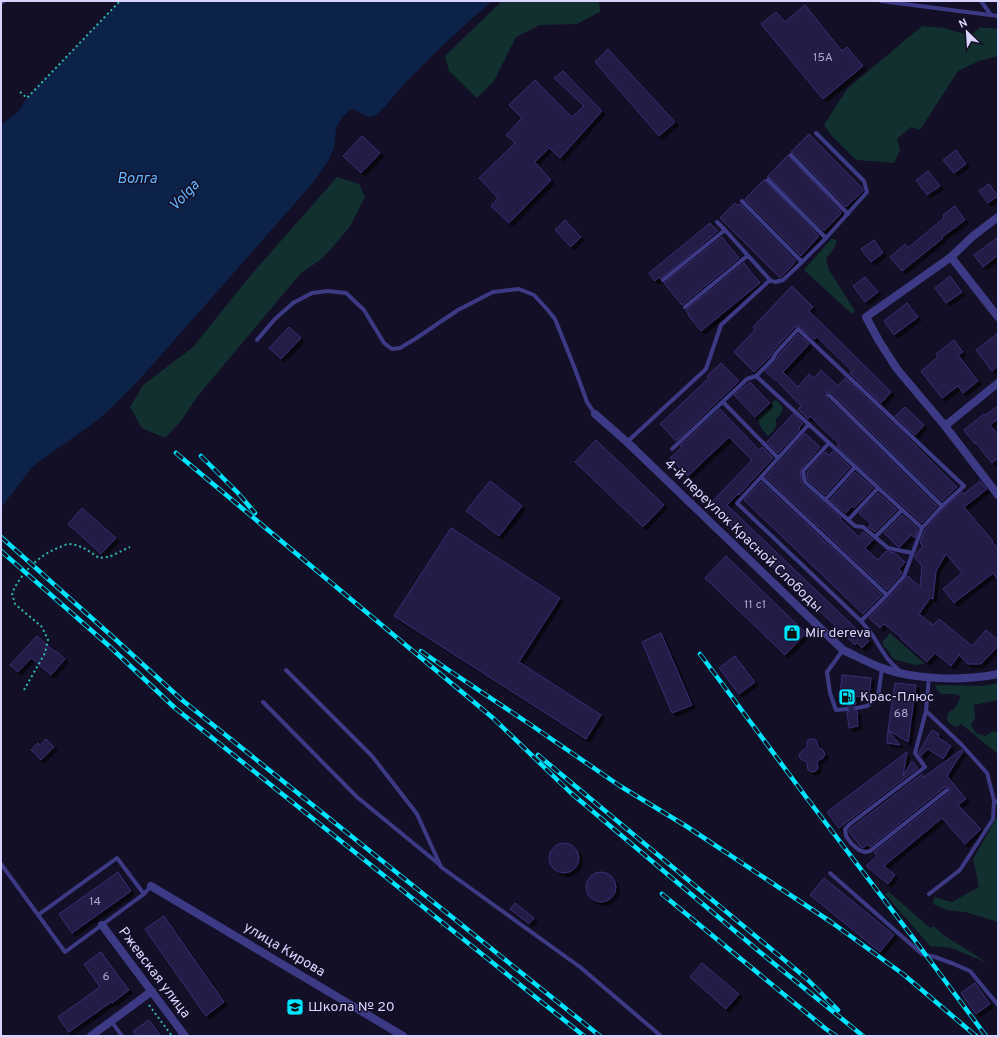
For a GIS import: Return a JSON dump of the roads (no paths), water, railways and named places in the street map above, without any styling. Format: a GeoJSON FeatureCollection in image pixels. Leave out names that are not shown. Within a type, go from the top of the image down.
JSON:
{"type":"FeatureCollection","features":[{"type":"Feature","properties":{"kind":"street"},"geometry":{"type":"LineString","coordinates":[[998,217],[973,236],[951,257],[866,317],[897,369],[945,426],[998,495]]}},
{"type":"Feature","properties":{"kind":"street"},"geometry":{"type":"LineString","coordinates":[[951,257],[998,317]]}},
{"type":"Feature","properties":{"kind":"street"},"geometry":{"type":"LineString","coordinates":[[945,426],[998,383]]}},
{"type":"Feature","properties":{"kind":"street","name":"4-й переулок Красной Слободы"},"geometry":{"type":"LineString","coordinates":[[595,414],[627,442],[843,650],[882,668],[904,674],[929,677],[969,678],[982,678],[998,674]]}},
{"type":"Feature","properties":{"kind":"street","name":"улица Кирова"},"geometry":{"type":"LineString","coordinates":[[151,886],[403,1036]]}},
{"type":"Feature","properties":{"kind":"street","name":"Ржевская улица"},"geometry":{"type":"LineString","coordinates":[[102,925],[185,1036]]}},
{"type":"Feature","properties":{"kind":"street"},"geometry":{"type":"LineString","coordinates":[[91,1036],[152,992]]}},
{"type":"Feature","properties":{"kind":"lane"},"geometry":{"type":"LineString","coordinates":[[881,1],[998,16]]}},
{"type":"Feature","properties":{"kind":"lane"},"geometry":{"type":"LineString","coordinates":[[981,1],[991,15]]}},
{"type":"Feature","properties":{"kind":"lane"},"geometry":{"type":"LineString","coordinates":[[717,222],[770,280],[775,282],[783,280],[826,238],[867,192],[864,181],[816,133]]}},
{"type":"Feature","properties":{"kind":"lane"},"geometry":{"type":"LineString","coordinates":[[790,155],[848,214]]}},
{"type":"Feature","properties":{"kind":"lane"},"geometry":{"type":"LineString","coordinates":[[768,180],[826,238]]}},
{"type":"Feature","properties":{"kind":"lane"},"geometry":{"type":"LineString","coordinates":[[742,201],[802,262]]}},
{"type":"Feature","properties":{"kind":"lane"},"geometry":{"type":"LineString","coordinates":[[662,280],[724,230]]}},
{"type":"Feature","properties":{"kind":"lane"},"geometry":{"type":"LineString","coordinates":[[685,307],[747,256]]}},
{"type":"Feature","properties":{"kind":"lane"},"geometry":{"type":"LineString","coordinates":[[627,442],[706,369],[722,325],[770,280]]}},
{"type":"Feature","properties":{"kind":"lane"},"geometry":{"type":"LineString","coordinates":[[257,340],[275,319],[293,303],[312,293],[328,291],[346,293],[364,310],[384,342],[392,349],[400,348],[415,340],[458,310],[492,292],[519,289],[534,295],[554,319],[587,402],[595,414]]}},
{"type":"Feature","properties":{"kind":"lane"},"geometry":{"type":"LineString","coordinates":[[672,449],[747,379],[756,376],[773,359],[776,353],[798,329],[964,486],[942,506],[922,528],[904,576],[887,596],[862,621]]}},
{"type":"Feature","properties":{"kind":"lane"},"geometry":{"type":"LineString","coordinates":[[756,376],[922,528]]}},
{"type":"Feature","properties":{"kind":"lane"},"geometry":{"type":"LineString","coordinates":[[829,396],[942,506]]}},
{"type":"Feature","properties":{"kind":"lane"},"geometry":{"type":"LineString","coordinates":[[723,402],[778,458]]}},
{"type":"Feature","properties":{"kind":"lane"},"geometry":{"type":"LineString","coordinates":[[809,424],[737,503],[862,621],[891,664],[904,674]]}},
{"type":"Feature","properties":{"kind":"lane"},"geometry":{"type":"LineString","coordinates":[[829,443],[803,471],[805,482],[855,526],[863,527],[888,548],[912,553]]}},
{"type":"Feature","properties":{"kind":"lane"},"geometry":{"type":"LineString","coordinates":[[825,500],[855,467]]}},
{"type":"Feature","properties":{"kind":"lane"},"geometry":{"type":"LineString","coordinates":[[761,477],[887,596]]}},
{"type":"Feature","properties":{"kind":"lane"},"geometry":{"type":"LineString","coordinates":[[848,520],[878,488]]}},
{"type":"Feature","properties":{"kind":"lane"},"geometry":{"type":"LineString","coordinates":[[875,537],[902,510]]}},
{"type":"Feature","properties":{"kind":"lane"},"geometry":{"type":"LineString","coordinates":[[843,650],[827,672],[830,693],[836,710],[847,709]]}},
{"type":"Feature","properties":{"kind":"lane"},"geometry":{"type":"LineString","coordinates":[[856,708],[867,706],[878,698],[882,668]]}},
{"type":"Feature","properties":{"kind":"lane"},"geometry":{"type":"LineString","coordinates":[[286,670],[372,756],[417,814],[442,867]]}},
{"type":"Feature","properties":{"kind":"lane"},"geometry":{"type":"LineString","coordinates":[[929,677],[926,711],[915,753],[925,767],[850,824],[845,829],[846,836],[859,850],[865,852],[870,850],[947,790]]}},
{"type":"Feature","properties":{"kind":"lane"},"geometry":{"type":"LineString","coordinates":[[263,702],[357,797],[442,867],[580,967],[661,1036]]}},
{"type":"Feature","properties":{"kind":"lane"},"geometry":{"type":"LineString","coordinates":[[926,711],[961,744],[988,773],[994,800],[993,819],[960,870],[929,894]]}},
{"type":"Feature","properties":{"kind":"lane"},"geometry":{"type":"LineString","coordinates":[[994,800],[998,803]]}},
{"type":"Feature","properties":{"kind":"lane"},"geometry":{"type":"LineString","coordinates":[[38,915],[117,858],[144,894]]}},
{"type":"Feature","properties":{"kind":"lane"},"geometry":{"type":"LineString","coordinates":[[1,864],[65,952],[144,894],[151,886]]}},
{"type":"Feature","properties":{"kind":"lane"},"geometry":{"type":"LineString","coordinates":[[830,873],[922,954],[935,957],[970,971],[998,1005]]}},
{"type":"Feature","properties":{"kind":"lane"},"geometry":{"type":"LineString","coordinates":[[111,1021],[122,1036]]}},
{"type":"Feature","properties":{"kind":"water","name":"Волга"},"geometry":{"type":"Polygon","coordinates":[[[120,1],[492,1],[432,57],[397,92],[378,114],[369,117],[354,109],[350,110],[343,116],[336,128],[334,147],[329,160],[312,184],[140,379],[99,419],[32,467],[1,508],[1,125],[18,112],[27,98],[120,1]]]}},
{"type":"Feature","properties":{"kind":"railway"},"geometry":{"type":"LineString","coordinates":[[176,453],[493,718],[571,793],[761,953],[863,1036]]}},
{"type":"Feature","properties":{"kind":"railway"},"geometry":{"type":"LineString","coordinates":[[201,456],[238,493],[255,513]]}},
{"type":"Feature","properties":{"kind":"railway"},"geometry":{"type":"LineString","coordinates":[[1,537],[182,700],[600,1036]]}},
{"type":"Feature","properties":{"kind":"railway"},"geometry":{"type":"LineString","coordinates":[[1,551],[108,645],[175,708],[584,1036]]}},
{"type":"Feature","properties":{"kind":"railway"},"geometry":{"type":"LineString","coordinates":[[421,651],[620,786],[686,826],[831,922],[903,974],[976,1036]]}},
{"type":"Feature","properties":{"kind":"railway"},"geometry":{"type":"LineString","coordinates":[[700,654],[986,1036]]}},
{"type":"Feature","properties":{"kind":"railway"},"geometry":{"type":"LineString","coordinates":[[538,755],[806,978],[838,1010]]}},
{"type":"Feature","properties":{"kind":"railway"},"geometry":{"type":"LineString","coordinates":[[662,894],[836,1036]]}},
{"type":"Feature","properties":{"kind":"place","name":"Mir dereva"},"geometry":{"type":"Point","coordinates":[792,633]}},
{"type":"Feature","properties":{"kind":"place","name":"Крас-Плюс"},"geometry":{"type":"Point","coordinates":[847,697]}},
{"type":"Feature","properties":{"kind":"place","name":"Школа № 20"},"geometry":{"type":"Point","coordinates":[295,1007]}},
{"type":"Feature","properties":{"kind":"water label","name":"Volga"},"geometry":{"type":"Point","coordinates":[185,196]}}]}
